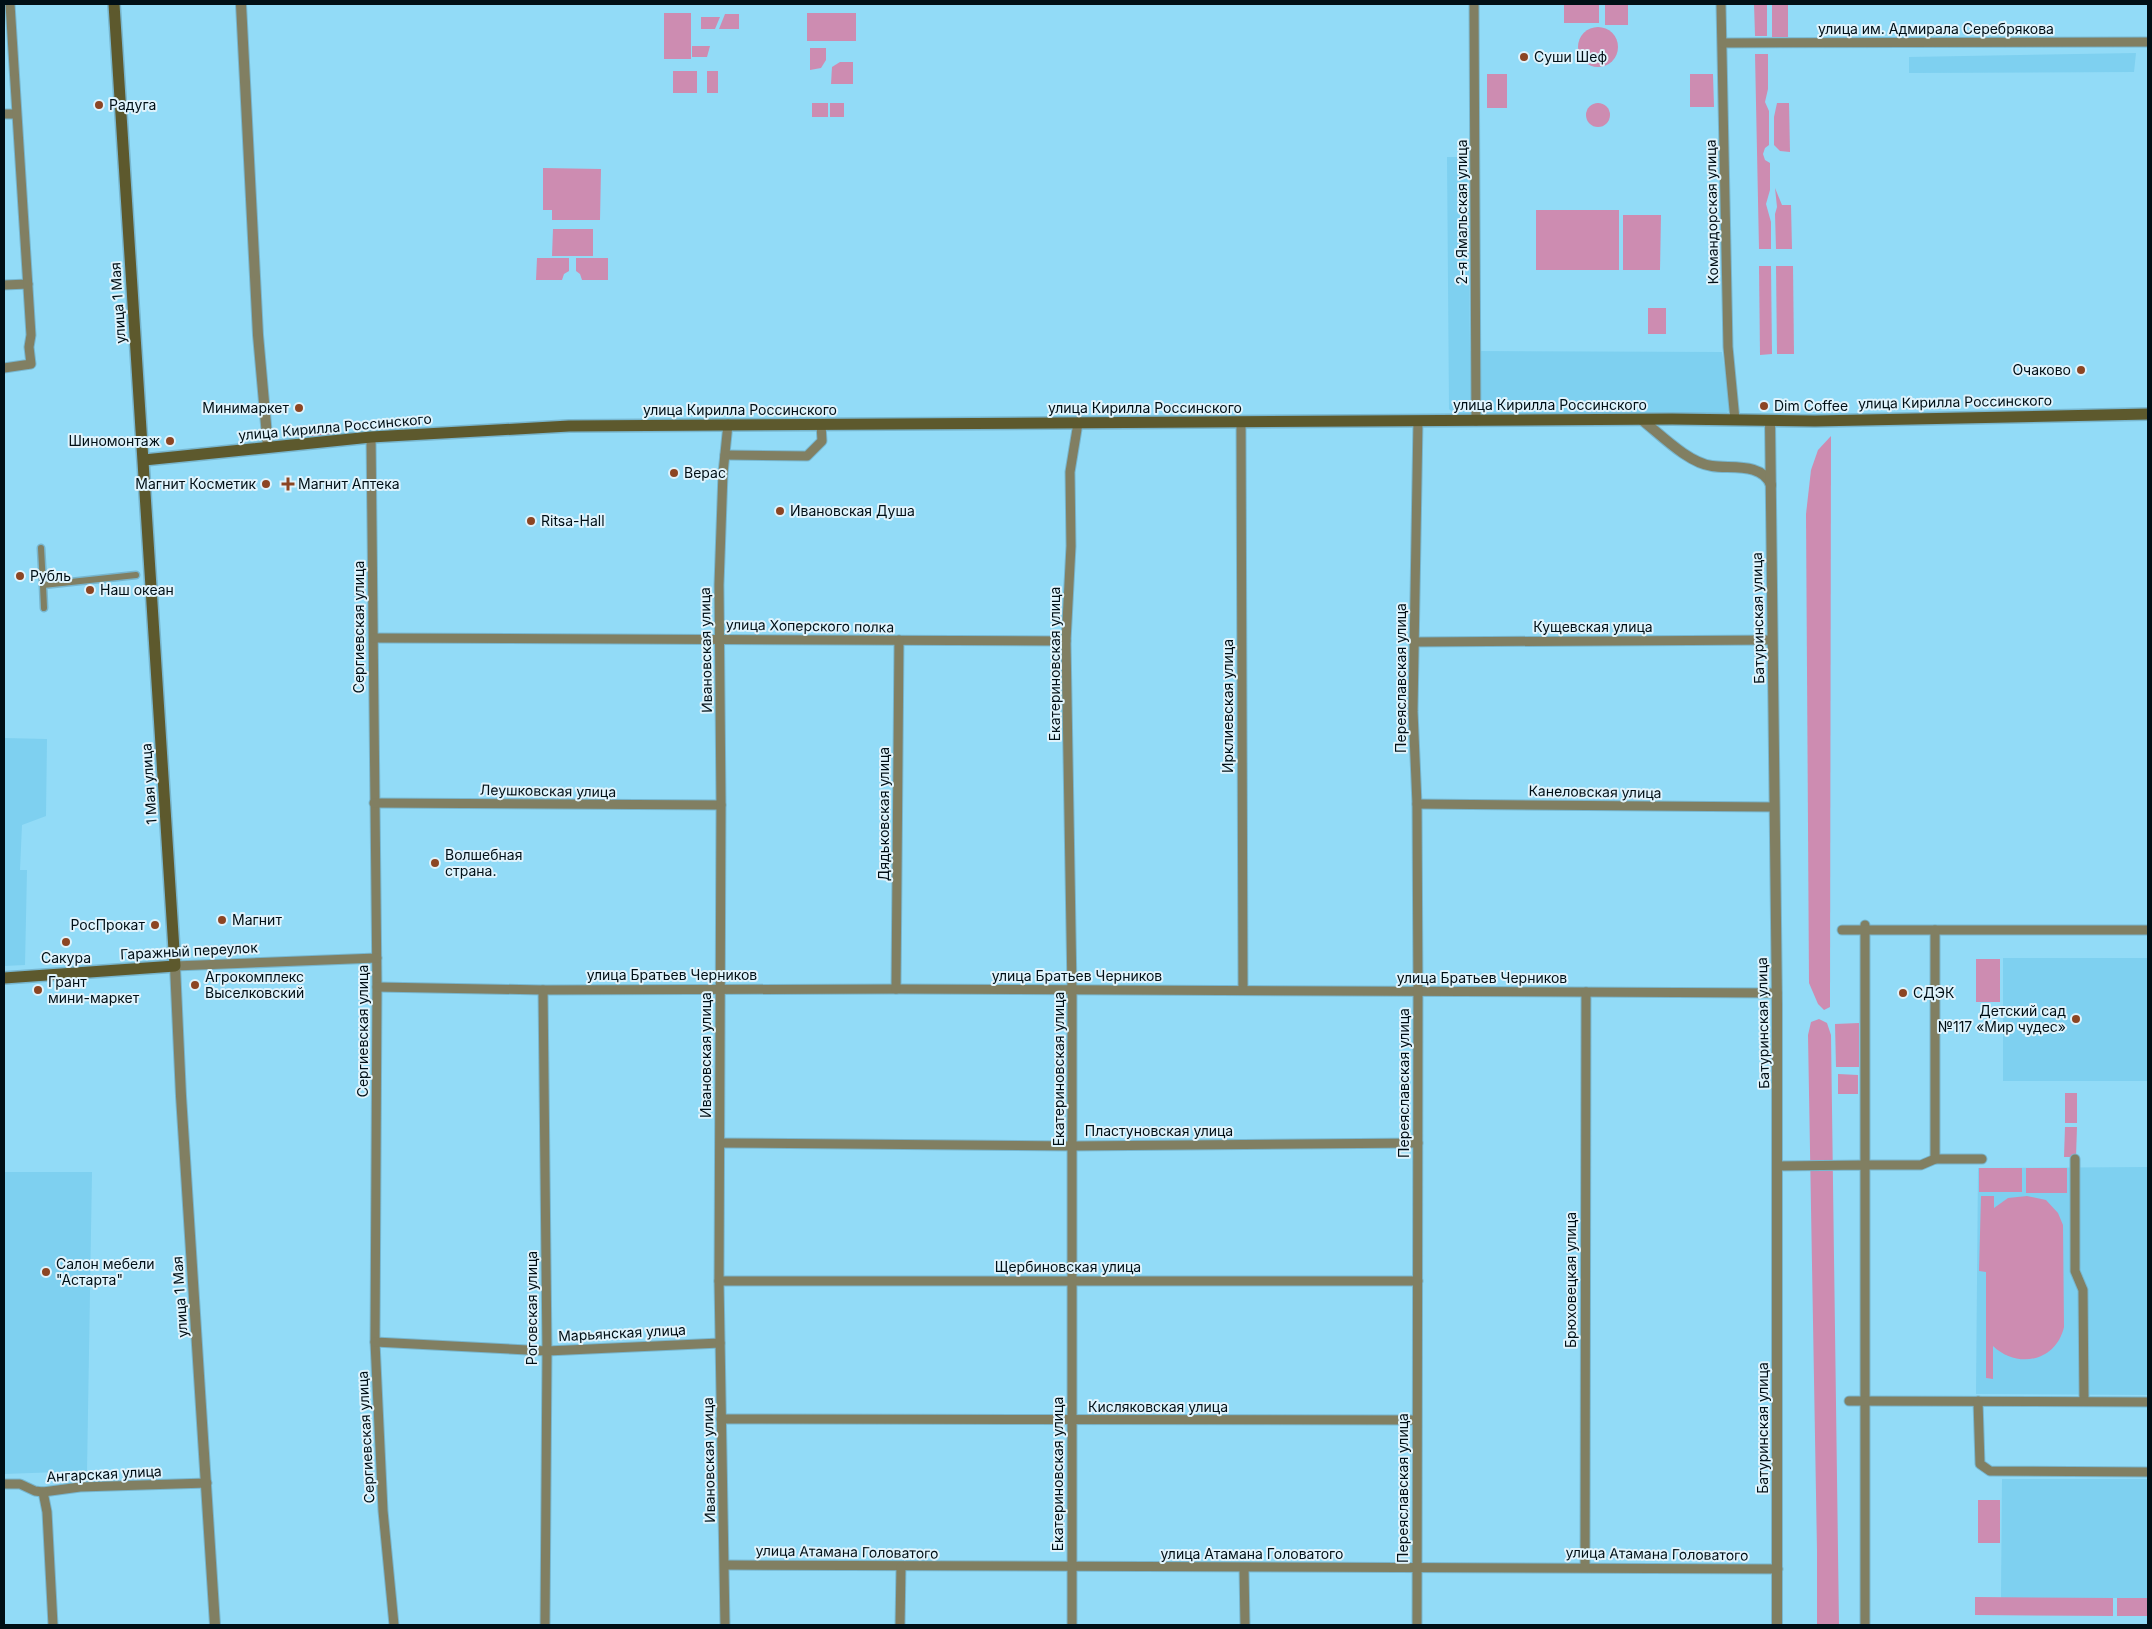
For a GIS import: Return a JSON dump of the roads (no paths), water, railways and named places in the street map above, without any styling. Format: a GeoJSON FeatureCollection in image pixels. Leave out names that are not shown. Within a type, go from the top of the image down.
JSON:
{"type":"FeatureCollection","features":[{"type":"Feature","properties":{"kind":"main road","name":"улица 1 Мая"},"geometry":{"type":"LineString","coordinates":[[114,4],[152,601]]}},
{"type":"Feature","properties":{"kind":"main road","name":"улица Кирилла Россинского"},"geometry":{"type":"LineString","coordinates":[[144,460],[371,437],[534,427],[728,424],[1770,420],[2148,414]]}},
{"type":"Feature","properties":{"kind":"main road","name":"1 Мая улица"},"geometry":{"type":"LineString","coordinates":[[152,601],[175,963]]}},
{"type":"Feature","properties":{"kind":"main road","name":"Гаражный переулок"},"geometry":{"type":"LineString","coordinates":[[4,978],[97,972],[175,963]]}},
{"type":"Feature","properties":{"kind":"street"},"geometry":{"type":"LineString","coordinates":[[4,368],[31,364],[28,284],[10,4]]}},
{"type":"Feature","properties":{"kind":"street"},"geometry":{"type":"LineString","coordinates":[[241,4],[258,335],[268,447]]}},
{"type":"Feature","properties":{"kind":"street","name":"2-я Ямальская улица"},"geometry":{"type":"LineString","coordinates":[[1474,4],[1476,421]]}},
{"type":"Feature","properties":{"kind":"street","name":"Командорская улица"},"geometry":{"type":"LineString","coordinates":[[1721,4],[1728,340],[1735,420]]}},
{"type":"Feature","properties":{"kind":"street","name":"улица им. Адмирала Серебрякова"},"geometry":{"type":"LineString","coordinates":[[1723,43],[2148,42]]}},
{"type":"Feature","properties":{"kind":"street"},"geometry":{"type":"LineString","coordinates":[[4,114],[16,114]]}},
{"type":"Feature","properties":{"kind":"street"},"geometry":{"type":"LineString","coordinates":[[4,285],[28,284]]}},
{"type":"Feature","properties":{"kind":"street"},"geometry":{"type":"LineString","coordinates":[[1642,420],[1700,463],[1751,469],[1761,473],[1769,480],[1771,485]]}},
{"type":"Feature","properties":{"kind":"street","name":"Батуринская улица"},"geometry":{"type":"LineString","coordinates":[[1770,420],[1777,993],[1777,1625]]}},
{"type":"Feature","properties":{"kind":"street","name":"Переяславская улица"},"geometry":{"type":"LineString","coordinates":[[1417,1625],[1418,992],[1417,804],[1413,711],[1418,421]]}},
{"type":"Feature","properties":{"kind":"street","name":"Ирклиевская улица"},"geometry":{"type":"LineString","coordinates":[[1241,422],[1243,990]]}},
{"type":"Feature","properties":{"kind":"street","name":"Екатериновская улица"},"geometry":{"type":"LineString","coordinates":[[1072,1625],[1071,1421],[1074,1280],[1072,990],[1066,641],[1071,546],[1070,472],[1078,423]]}},
{"type":"Feature","properties":{"kind":"street","name":"Ивановская улица"},"geometry":{"type":"LineString","coordinates":[[725,1625],[719,1281],[721,1143],[720,516],[728,424]]}},
{"type":"Feature","properties":{"kind":"street"},"geometry":{"type":"LineString","coordinates":[[725,455],[807,456],[822,441],[821,424]]}},
{"type":"Feature","properties":{"kind":"street","name":"Сергиевская улица"},"geometry":{"type":"LineString","coordinates":[[371,437],[377,958],[375,1342],[383,1512],[394,1625]]}},
{"type":"Feature","properties":{"kind":"street"},"geometry":{"type":"LineString","coordinates":[[41,548],[44,608]]}},
{"type":"Feature","properties":{"kind":"street"},"geometry":{"type":"LineString","coordinates":[[43,585],[136,575]]}},
{"type":"Feature","properties":{"kind":"street","name":"улица Хоперского полка"},"geometry":{"type":"LineString","coordinates":[[374,638],[1066,641]]}},
{"type":"Feature","properties":{"kind":"street","name":"Дядьковская улица"},"geometry":{"type":"LineString","coordinates":[[896,989],[899,640]]}},
{"type":"Feature","properties":{"kind":"street","name":"Кущевская улица"},"geometry":{"type":"LineString","coordinates":[[1414,642],[1772,640]]}},
{"type":"Feature","properties":{"kind":"street","name":"Леушковская улица"},"geometry":{"type":"LineString","coordinates":[[374,803],[721,805]]}},
{"type":"Feature","properties":{"kind":"street","name":"Канеловская улица"},"geometry":{"type":"LineString","coordinates":[[1417,804],[1774,807]]}},
{"type":"Feature","properties":{"kind":"street"},"geometry":{"type":"LineString","coordinates":[[1842,930],[1865,927],[1935,930],[2148,930]]}},
{"type":"Feature","properties":{"kind":"street"},"geometry":{"type":"LineString","coordinates":[[1865,927],[1865,1625]]}},
{"type":"Feature","properties":{"kind":"street"},"geometry":{"type":"LineString","coordinates":[[1935,930],[1935,1159]]}},
{"type":"Feature","properties":{"kind":"street","name":"Гаражный переулок"},"geometry":{"type":"LineString","coordinates":[[175,963],[377,958]]}},
{"type":"Feature","properties":{"kind":"street","name":"улица 1 Мая"},"geometry":{"type":"LineString","coordinates":[[175,963],[181,1096],[215,1625]]}},
{"type":"Feature","properties":{"kind":"street","name":"улица Братьев Черников"},"geometry":{"type":"LineString","coordinates":[[377,987],[543,990],[720,988],[1777,993]]}},
{"type":"Feature","properties":{"kind":"street","name":"Роговская улица"},"geometry":{"type":"LineString","coordinates":[[543,990],[547,1351],[545,1625]]}},
{"type":"Feature","properties":{"kind":"street","name":"Брюховецкая улица"},"geometry":{"type":"LineString","coordinates":[[1585,1567],[1586,992]]}},
{"type":"Feature","properties":{"kind":"street","name":"Пластуновская улица"},"geometry":{"type":"LineString","coordinates":[[721,1143],[1073,1146],[1418,1143]]}},
{"type":"Feature","properties":{"kind":"street"},"geometry":{"type":"LineString","coordinates":[[1778,1166],[1921,1165],[1935,1159],[1982,1159]]}},
{"type":"Feature","properties":{"kind":"street"},"geometry":{"type":"LineString","coordinates":[[2075,1159],[2076,1271],[2083,1290],[2084,1401]]}},
{"type":"Feature","properties":{"kind":"street","name":"Щербиновская улица"},"geometry":{"type":"LineString","coordinates":[[719,1281],[1418,1281]]}},
{"type":"Feature","properties":{"kind":"street","name":"Марьянская улица"},"geometry":{"type":"LineString","coordinates":[[375,1342],[547,1351],[720,1343]]}},
{"type":"Feature","properties":{"kind":"street"},"geometry":{"type":"LineString","coordinates":[[1849,1401],[2148,1402]]}},
{"type":"Feature","properties":{"kind":"street"},"geometry":{"type":"LineString","coordinates":[[1978,1401],[1980,1464],[1990,1471],[2148,1472]]}},
{"type":"Feature","properties":{"kind":"street","name":"Кисляковская улица"},"geometry":{"type":"LineString","coordinates":[[721,1419],[1416,1420]]}},
{"type":"Feature","properties":{"kind":"street","name":"Ангарская улица"},"geometry":{"type":"LineString","coordinates":[[4,1484],[20,1484],[35,1491],[43,1492],[80,1487],[207,1484]]}},
{"type":"Feature","properties":{"kind":"street"},"geometry":{"type":"LineString","coordinates":[[43,1492],[47,1512],[53,1625]]}},
{"type":"Feature","properties":{"kind":"street","name":"улица Атамана Головатого"},"geometry":{"type":"LineString","coordinates":[[725,1565],[1244,1568],[1416,1566],[1778,1569]]}},
{"type":"Feature","properties":{"kind":"street"},"geometry":{"type":"LineString","coordinates":[[900,1625],[901,1567]]}},
{"type":"Feature","properties":{"kind":"street"},"geometry":{"type":"LineString","coordinates":[[1244,1568],[1244,1625]]}},
{"type":"Feature","properties":{"kind":"place","name":"Суши Шеф"},"geometry":{"type":"Point","coordinates":[1524,57]}},
{"type":"Feature","properties":{"kind":"place","name":"Радуга"},"geometry":{"type":"Point","coordinates":[99,105]}},
{"type":"Feature","properties":{"kind":"place","name":"Очаково"},"geometry":{"type":"Point","coordinates":[2081,370]}},
{"type":"Feature","properties":{"kind":"place","name":"Dim Coffee"},"geometry":{"type":"Point","coordinates":[1764,406]}},
{"type":"Feature","properties":{"kind":"place","name":"Минимаркет"},"geometry":{"type":"Point","coordinates":[299,408]}},
{"type":"Feature","properties":{"kind":"place","name":"Шиномонтаж"},"geometry":{"type":"Point","coordinates":[170,441]}},
{"type":"Feature","properties":{"kind":"place","name":"Верас"},"geometry":{"type":"Point","coordinates":[674,473]}},
{"type":"Feature","properties":{"kind":"place","name":"Магнит Косметик"},"geometry":{"type":"Point","coordinates":[266,484]}},
{"type":"Feature","properties":{"kind":"place","name":"Магнит Аптека"},"geometry":{"type":"Point","coordinates":[288,484]}},
{"type":"Feature","properties":{"kind":"place","name":"Ивановская Душа"},"geometry":{"type":"Point","coordinates":[780,511]}},
{"type":"Feature","properties":{"kind":"place","name":"Ritsa-Hall"},"geometry":{"type":"Point","coordinates":[531,521]}},
{"type":"Feature","properties":{"kind":"place","name":"Рубль"},"geometry":{"type":"Point","coordinates":[20,576]}},
{"type":"Feature","properties":{"kind":"place","name":"Наш океан"},"geometry":{"type":"Point","coordinates":[90,590]}},
{"type":"Feature","properties":{"kind":"place","name":"Волшебная страна."},"geometry":{"type":"Point","coordinates":[435,863]}},
{"type":"Feature","properties":{"kind":"place","name":"Магнит"},"geometry":{"type":"Point","coordinates":[222,920]}},
{"type":"Feature","properties":{"kind":"place","name":"РосПрокат"},"geometry":{"type":"Point","coordinates":[155,925]}},
{"type":"Feature","properties":{"kind":"place","name":"Сакура"},"geometry":{"type":"Point","coordinates":[66,942]}},
{"type":"Feature","properties":{"kind":"place","name":"Агрокомплекс Выселковский"},"geometry":{"type":"Point","coordinates":[195,985]}},
{"type":"Feature","properties":{"kind":"place","name":"Грант мини-маркет"},"geometry":{"type":"Point","coordinates":[38,990]}},
{"type":"Feature","properties":{"kind":"place","name":"СДЭК"},"geometry":{"type":"Point","coordinates":[1903,993]}},
{"type":"Feature","properties":{"kind":"place","name":"Детский сад №117 «Мир чудес»"},"geometry":{"type":"Point","coordinates":[2076,1019]}},
{"type":"Feature","properties":{"kind":"place","name":"Салон мебели \"Астарта\""},"geometry":{"type":"Point","coordinates":[46,1272]}}]}
